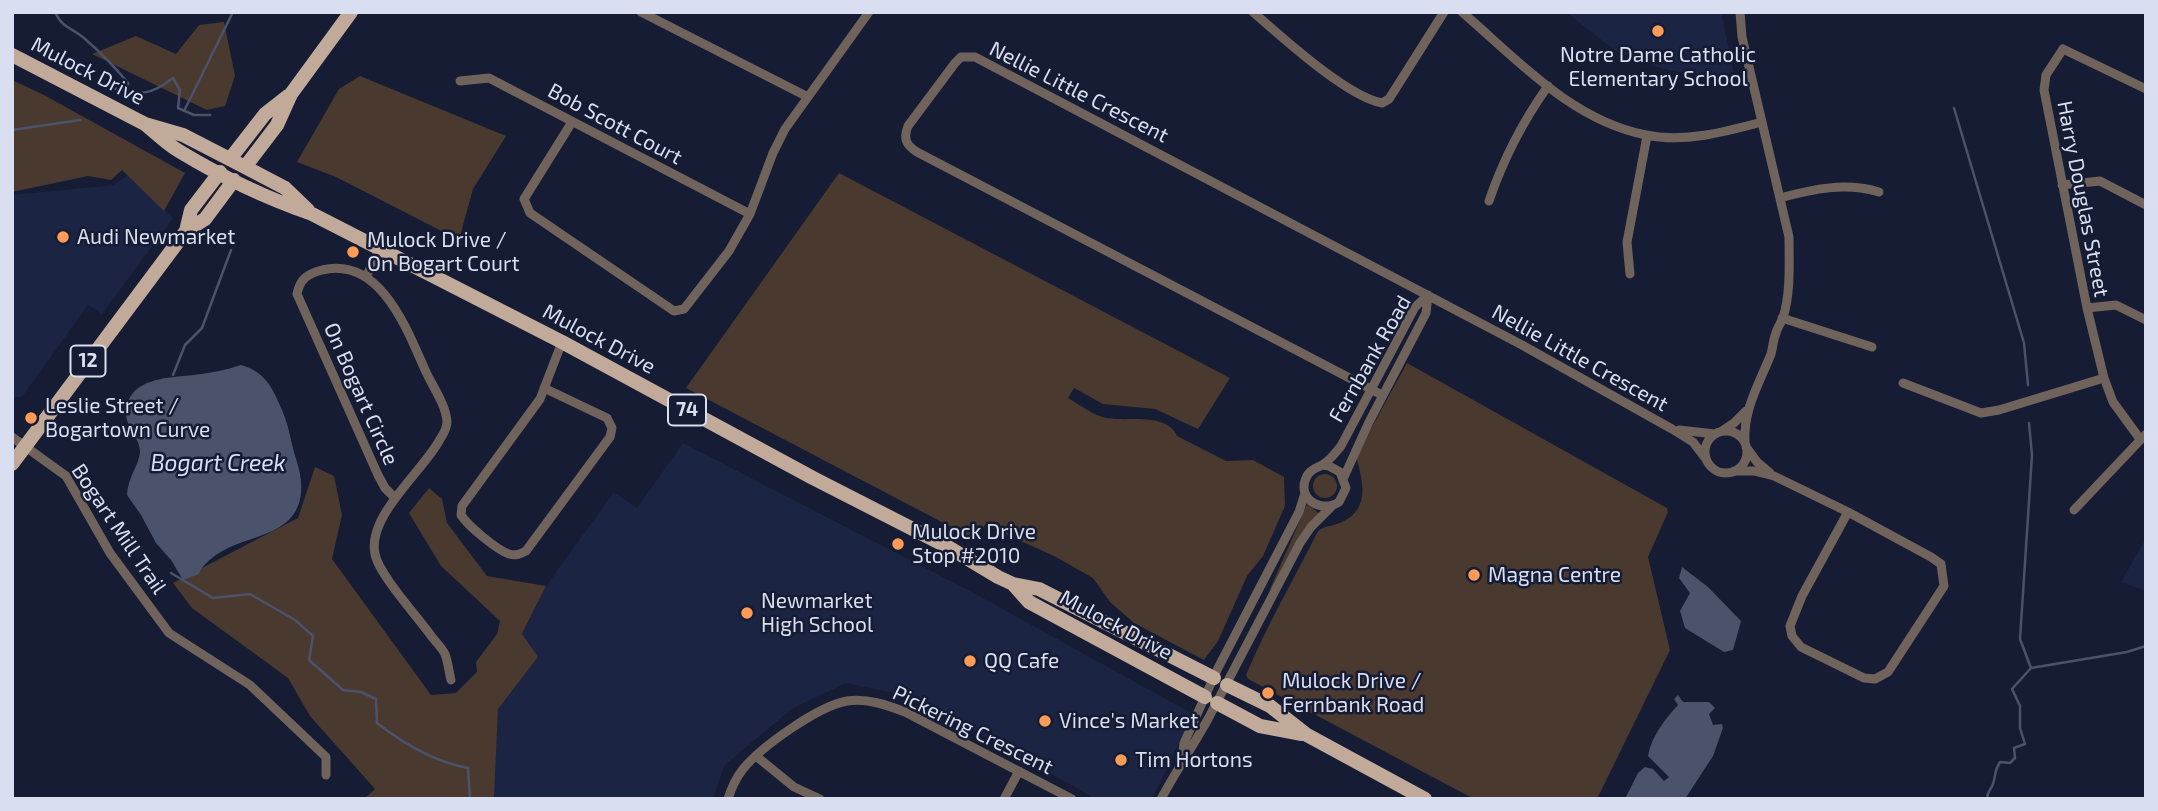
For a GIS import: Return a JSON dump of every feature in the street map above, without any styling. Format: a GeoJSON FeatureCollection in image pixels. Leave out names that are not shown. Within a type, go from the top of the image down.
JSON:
{"type":"FeatureCollection","features":[{"type":"Feature","properties":{"kind":"main road"},"geometry":{"type":"LineString","coordinates":[[230,159],[265,114],[290,94],[352,12]]}},
{"type":"Feature","properties":{"kind":"main road","name":"Mulock Drive"},"geometry":{"type":"LineString","coordinates":[[12,55],[145,124],[183,135],[285,188],[312,214]]}},
{"type":"Feature","properties":{"kind":"main road"},"geometry":{"type":"LineString","coordinates":[[245,167],[277,125],[290,94]]}},
{"type":"Feature","properties":{"kind":"main road","name":"Mulock Drive"},"geometry":{"type":"LineString","coordinates":[[145,124],[176,150],[279,202],[312,214],[562,342],[1013,583],[1039,589],[1270,706],[1307,735],[1425,799]]}},
{"type":"Feature","properties":{"kind":"main road","name":"12"},"geometry":{"type":"LineString","coordinates":[[12,464],[186,230],[191,210],[220,172]]}},
{"type":"Feature","properties":{"kind":"main road","name":"12"},"geometry":{"type":"LineString","coordinates":[[186,230],[205,219],[234,180]]}},
{"type":"Feature","properties":{"kind":"main road","name":"Mulock Drive"},"geometry":{"type":"LineString","coordinates":[[1013,583],[1029,602],[1260,726],[1307,735]]}},
{"type":"Feature","properties":{"kind":"street"},"geometry":{"type":"LineString","coordinates":[[641,12],[808,97]]}},
{"type":"Feature","properties":{"kind":"street"},"geometry":{"type":"LineString","coordinates":[[572,122],[524,200],[530,213],[674,311],[684,309],[729,251],[750,215],[778,144],[869,12]]}},
{"type":"Feature","properties":{"kind":"street"},"geometry":{"type":"LineString","coordinates":[[1252,12],[1326,72],[1365,98],[1382,103],[1390,99],[1444,12]]}},
{"type":"Feature","properties":{"kind":"street"},"geometry":{"type":"LineString","coordinates":[[1462,12],[1548,86],[1586,114],[1647,136],[1696,136],[1762,122]]}},
{"type":"Feature","properties":{"kind":"street"},"geometry":{"type":"LineString","coordinates":[[1734,471],[1744,463],[1744,425],[1747,410],[1783,318],[1789,281],[1788,237],[1742,37],[1740,12]]}},
{"type":"Feature","properties":{"kind":"street","name":"Harry Douglas Street"},"geometry":{"type":"LineString","coordinates":[[2143,437],[2113,402],[2104,378],[2087,308],[2044,90],[2046,75],[2063,50],[2146,89]]}},
{"type":"Feature","properties":{"kind":"street","name":"Nellie Little Crescent"},"geometry":{"type":"LineString","coordinates":[[1382,395],[917,152],[910,148],[904,137],[908,126],[955,63],[961,57],[975,57],[1428,295],[1672,429],[1693,442],[1706,459]]}},
{"type":"Feature","properties":{"kind":"street","name":"Bob Scott Court"},"geometry":{"type":"LineString","coordinates":[[460,81],[489,78],[750,215]]}},
{"type":"Feature","properties":{"kind":"street"},"geometry":{"type":"LineString","coordinates":[[1489,201],[1509,152],[1532,108],[1548,86]]}},
{"type":"Feature","properties":{"kind":"street"},"geometry":{"type":"LineString","coordinates":[[1630,274],[1627,242],[1647,136]]}},
{"type":"Feature","properties":{"kind":"street"},"geometry":{"type":"LineString","coordinates":[[2062,185],[2100,181],[2146,205]]}},
{"type":"Feature","properties":{"kind":"street"},"geometry":{"type":"LineString","coordinates":[[1780,198],[1809,190],[1859,186],[1879,192]]}},
{"type":"Feature","properties":{"kind":"street"},"geometry":{"type":"LineString","coordinates":[[366,277],[380,248]]}},
{"type":"Feature","properties":{"kind":"street","name":"On Bogart Circle"},"geometry":{"type":"LineString","coordinates":[[343,269],[366,277],[389,299],[416,350],[444,411],[447,424],[434,450],[395,498],[378,475],[298,294],[302,279],[317,271],[343,269]]}},
{"type":"Feature","properties":{"kind":"street","name":"Fernbank Road"},"geometry":{"type":"LineString","coordinates":[[1323,466],[1341,446],[1415,307],[1428,295]]}},
{"type":"Feature","properties":{"kind":"street","name":"Fernbank Road"},"geometry":{"type":"LineString","coordinates":[[1344,477],[1382,395],[1426,313],[1428,295]]}},
{"type":"Feature","properties":{"kind":"street"},"geometry":{"type":"LineString","coordinates":[[2087,308],[2116,305],[2146,320]]}},
{"type":"Feature","properties":{"kind":"street"},"geometry":{"type":"LineString","coordinates":[[1783,318],[1872,347]]}},
{"type":"Feature","properties":{"kind":"street"},"geometry":{"type":"LineString","coordinates":[[544,388],[607,418],[612,428],[610,437],[526,551],[518,555],[508,554],[466,524],[461,515],[462,506],[540,399],[544,388],[562,342]]}},
{"type":"Feature","properties":{"kind":"street"},"geometry":{"type":"LineString","coordinates":[[1903,383],[1981,413],[2104,378]]}},
{"type":"Feature","properties":{"kind":"street"},"geometry":{"type":"LineString","coordinates":[[1747,410],[1706,443],[1706,459],[1716,471],[1754,471],[1774,476],[1848,512],[1941,565],[1944,586],[1888,672],[1875,679],[1864,678],[1806,650],[1796,642],[1790,626],[1802,596],[1848,512]]}},
{"type":"Feature","properties":{"kind":"street","name":"Nellie Little Crescent"},"geometry":{"type":"LineString","coordinates":[[1672,429],[1719,432]]}},
{"type":"Feature","properties":{"kind":"street"},"geometry":{"type":"LineString","coordinates":[[1719,432],[1734,432],[1757,462],[1774,476]]}},
{"type":"Feature","properties":{"kind":"street","name":"Bogart Mill Trail"},"geometry":{"type":"LineString","coordinates":[[12,437],[66,476],[110,553],[169,633],[250,685],[326,757],[326,775]]}},
{"type":"Feature","properties":{"kind":"street"},"geometry":{"type":"LineString","coordinates":[[2074,510],[2143,437]]}},
{"type":"Feature","properties":{"kind":"street"},"geometry":{"type":"LineString","coordinates":[[1211,700],[1300,543],[1311,527],[1339,502],[1345,493],[1344,477],[1335,468],[1323,466],[1308,474],[1304,484],[1305,493],[1308,499],[1318,506],[1331,507]]}},
{"type":"Feature","properties":{"kind":"street"},"geometry":{"type":"LineString","coordinates":[[1161,799],[1182,759],[1184,743],[1220,681],[1299,512],[1305,493]]}},
{"type":"Feature","properties":{"kind":"street"},"geometry":{"type":"LineString","coordinates":[[395,498],[373,540],[377,561],[445,653],[451,680]]}},
{"type":"Feature","properties":{"kind":"street","name":"Pickering Crescent"},"geometry":{"type":"LineString","coordinates":[[728,799],[743,770],[807,719],[832,705],[865,701],[884,704],[905,712],[1072,799]]}},
{"type":"Feature","properties":{"kind":"street"},"geometry":{"type":"LineString","coordinates":[[756,757],[794,787],[820,799]]}},
{"type":"Feature","properties":{"kind":"street"},"geometry":{"type":"LineString","coordinates":[[1004,799],[1019,771]]}},
{"type":"Feature","properties":{"kind":"shaded area","name":"Notre Dame Catholic Elementary School"},"geometry":{"type":"Polygon","coordinates":[[[1566,12],[1721,12],[1734,72],[1709,79],[1656,67],[1614,50],[1566,12]]]}},
{"type":"Feature","properties":{"kind":"shaded area"},"geometry":{"type":"Polygon","coordinates":[[[224,22],[235,76],[225,106],[207,110],[92,54],[136,36],[176,54],[199,25],[224,22]]]}},
{"type":"Feature","properties":{"kind":"shaded area"},"geometry":{"type":"Polygon","coordinates":[[[360,76],[506,136],[473,189],[459,240],[336,177],[297,162],[339,89],[360,76]]]}},
{"type":"Feature","properties":{"kind":"shaded area"},"geometry":{"type":"Polygon","coordinates":[[[12,80],[185,173],[164,211],[122,170],[111,180],[88,176],[12,192],[12,80]]]}},
{"type":"Feature","properties":{"kind":"shaded area"},"geometry":{"type":"Polygon","coordinates":[[[839,173],[1230,378],[1198,429],[1155,409],[1103,404],[1074,388],[1068,398],[1102,417],[1156,421],[1172,428],[1177,436],[1226,461],[1253,460],[1284,477],[1285,506],[1263,556],[1247,576],[1218,641],[1204,660],[1134,623],[1110,602],[1093,578],[1054,556],[985,525],[976,540],[686,388],[839,173]]]}},
{"type":"Feature","properties":{"kind":"shaded area"},"geometry":{"type":"Polygon","coordinates":[[[128,175],[173,218],[102,314],[88,305],[22,397],[12,397],[12,195],[114,185],[128,175]]]}},
{"type":"Feature","properties":{"kind":"shaded area","name":"Magna Centre"},"geometry":{"type":"Polygon","coordinates":[[[1407,363],[1667,508],[1668,512],[1648,557],[1670,650],[1597,799],[1474,799],[1248,679],[1246,675],[1318,531],[1344,521],[1358,508],[1362,483],[1356,456],[1407,363]]]}},
{"type":"Feature","properties":{"kind":"shaded area","name":"Newmarket High School"},"geometry":{"type":"Polygon","coordinates":[[[683,443],[972,592],[1193,714],[1152,799],[1096,799],[914,697],[846,683],[793,708],[724,766],[713,799],[494,799],[498,709],[538,657],[522,635],[546,586],[614,492],[637,508],[683,443]]]}},
{"type":"Feature","properties":{"kind":"shaded area"},"geometry":{"type":"Polygon","coordinates":[[[315,467],[334,476],[342,515],[332,559],[431,695],[456,693],[477,672],[476,662],[497,634],[500,621],[441,566],[409,513],[429,488],[442,499],[447,523],[487,576],[546,586],[522,634],[538,657],[498,709],[494,799],[364,799],[375,789],[310,716],[288,678],[192,608],[173,583],[298,518],[315,467]]]}},
{"type":"Feature","properties":{"kind":"shaded area"},"geometry":{"type":"Polygon","coordinates":[[[1325,474],[1333,478],[1337,486],[1333,494],[1325,498],[1317,494],[1313,486],[1317,478],[1325,474]]]}},
{"type":"Feature","properties":{"kind":"shaded area"},"geometry":{"type":"Polygon","coordinates":[[[1307,504],[1320,514],[1272,590],[1270,589],[1307,504]]]}},
{"type":"Feature","properties":{"kind":"shaded area"},"geometry":{"type":"Polygon","coordinates":[[[2146,538],[2146,591],[2121,582],[2146,538]]]}},
{"type":"Feature","properties":{"kind":"water","name":"Bogart Creek"},"geometry":{"type":"Polygon","coordinates":[[[241,365],[257,372],[272,388],[287,424],[300,474],[301,496],[294,514],[287,522],[277,529],[222,551],[206,563],[199,574],[183,580],[156,543],[127,495],[140,453],[128,424],[128,401],[134,392],[151,382],[241,365]]]}},
{"type":"Feature","properties":{"kind":"water"},"geometry":{"type":"Polygon","coordinates":[[[1682,567],[1708,587],[1741,621],[1733,650],[1724,652],[1685,628],[1680,611],[1690,593],[1679,578],[1682,567]]]}},
{"type":"Feature","properties":{"kind":"water"},"geometry":{"type":"Polygon","coordinates":[[[1678,695],[1683,702],[1709,702],[1715,708],[1709,714],[1713,725],[1722,724],[1723,728],[1713,756],[1685,799],[1625,799],[1638,773],[1645,767],[1653,769],[1664,781],[1669,777],[1648,756],[1659,729],[1678,705],[1674,699],[1678,695]]]}},
{"type":"Feature","properties":{"kind":"waterway"},"geometry":{"type":"LineString","coordinates":[[55,12],[64,25],[84,38],[118,71],[128,83],[128,92]]}},
{"type":"Feature","properties":{"kind":"waterway"},"geometry":{"type":"LineString","coordinates":[[184,111],[233,12]]}},
{"type":"Feature","properties":{"kind":"waterway","name":"Bogart Creek"},"geometry":{"type":"LineString","coordinates":[[113,88],[138,93],[152,91],[173,78],[180,90],[178,108],[194,115],[210,115]]}},
{"type":"Feature","properties":{"kind":"waterway"},"geometry":{"type":"LineString","coordinates":[[1954,108],[2024,343],[2028,385]]}},
{"type":"Feature","properties":{"kind":"waterway","name":"Bogart Creek"},"geometry":{"type":"LineString","coordinates":[[12,130],[80,120]]}},
{"type":"Feature","properties":{"kind":"waterway","name":"Bogart Creek"},"geometry":{"type":"LineString","coordinates":[[173,375],[185,345],[202,328],[231,250]]}},
{"type":"Feature","properties":{"kind":"waterway"},"geometry":{"type":"LineString","coordinates":[[2029,423],[2032,455],[2020,639],[2031,668]]}},
{"type":"Feature","properties":{"kind":"waterway","name":"Bogart Creek"},"geometry":{"type":"LineString","coordinates":[[171,573],[213,598],[250,594],[295,620],[313,636],[309,660],[343,690],[361,692],[376,699],[377,723],[420,751],[468,768],[470,799]]}},
{"type":"Feature","properties":{"kind":"waterway"},"geometry":{"type":"LineString","coordinates":[[1987,799],[2000,762],[2010,763],[2015,758],[2014,748],[2025,744],[2020,728],[2020,706],[2012,689],[2031,668],[2127,652],[2146,646]]}},
{"type":"Feature","properties":{"kind":"place","name":"Notre Dame Catholic Elementary School"},"geometry":{"type":"Point","coordinates":[1658,31]}},
{"type":"Feature","properties":{"kind":"place","name":"Audi Newmarket"},"geometry":{"type":"Point","coordinates":[63,237]}},
{"type":"Feature","properties":{"kind":"place","name":"Mulock Drive / On Bogart Court"},"geometry":{"type":"Point","coordinates":[353,252]}},
{"type":"Feature","properties":{"kind":"place","name":"Leslie Street / Bogartown Curve"},"geometry":{"type":"Point","coordinates":[31,418]}},
{"type":"Feature","properties":{"kind":"place","name":"Mulock Drive Stop #2010"},"geometry":{"type":"Point","coordinates":[898,544]}},
{"type":"Feature","properties":{"kind":"place","name":"Magna Centre"},"geometry":{"type":"Point","coordinates":[1474,575]}},
{"type":"Feature","properties":{"kind":"place","name":"Newmarket High School"},"geometry":{"type":"Point","coordinates":[747,613]}},
{"type":"Feature","properties":{"kind":"place","name":"QQ Cafe"},"geometry":{"type":"Point","coordinates":[970,661]}},
{"type":"Feature","properties":{"kind":"place","name":"Mulock Drive / Fernbank Road"},"geometry":{"type":"Point","coordinates":[1268,693]}},
{"type":"Feature","properties":{"kind":"place","name":"Vince's Market"},"geometry":{"type":"Point","coordinates":[1045,721]}},
{"type":"Feature","properties":{"kind":"place","name":"Tim Hortons"},"geometry":{"type":"Point","coordinates":[1121,760]}}]}
